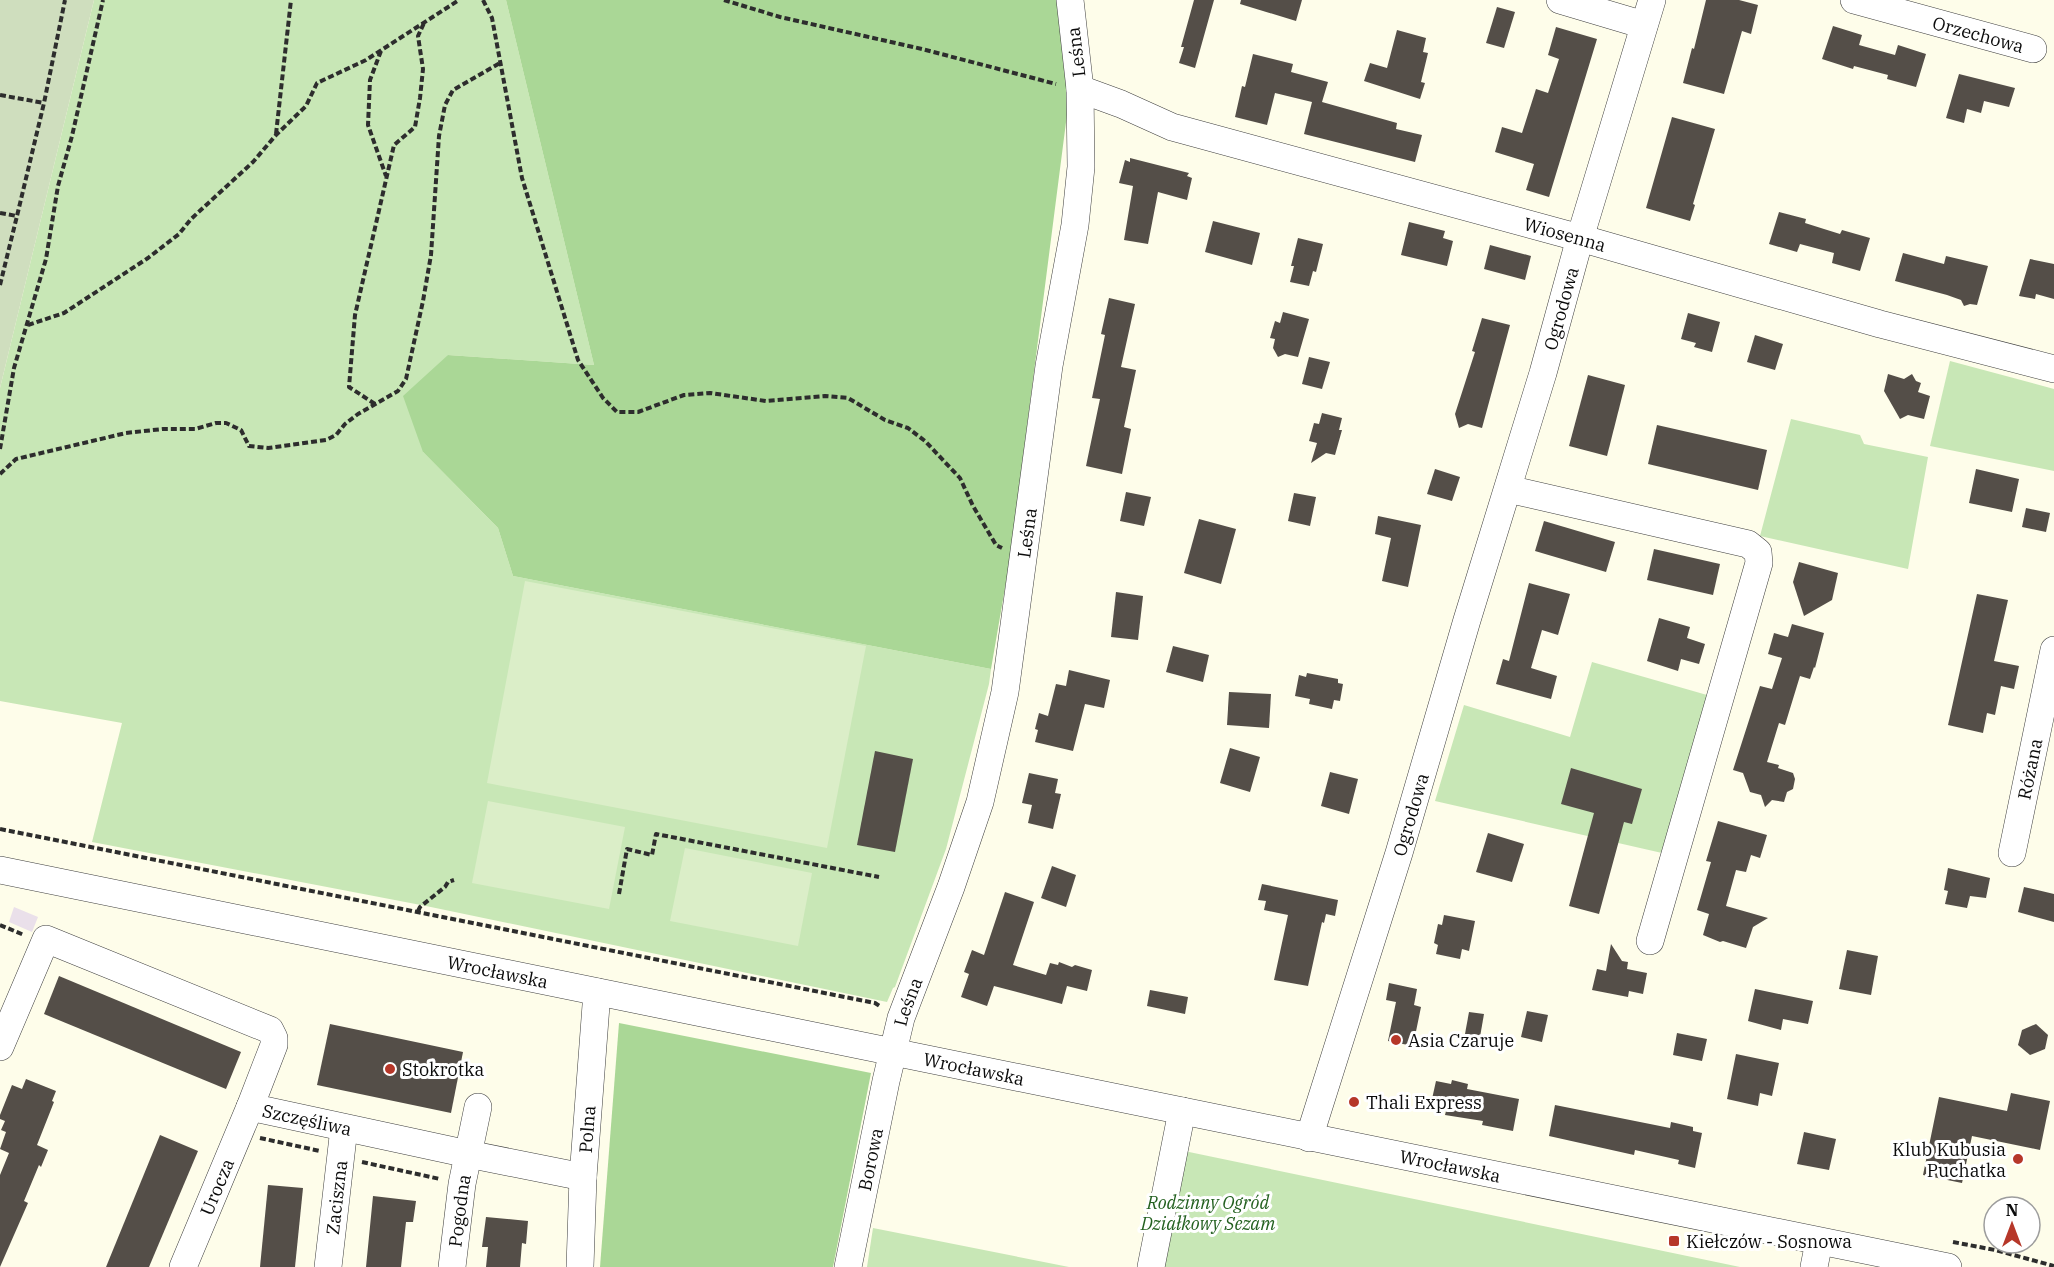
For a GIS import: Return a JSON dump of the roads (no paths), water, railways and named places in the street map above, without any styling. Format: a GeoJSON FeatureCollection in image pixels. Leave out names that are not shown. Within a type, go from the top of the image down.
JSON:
{"type":"FeatureCollection","features":[{"type":"Feature","properties":{"kind":"street","name":"Leśna"},"geometry":{"type":"LineString","coordinates":[[893,1052],[901,1018],[980,802],[1005,692],[1049,366],[1075,225],[1081,167],[1080,89],[1070,0]]}},
{"type":"Feature","properties":{"kind":"street","name":"Ogrodowa"},"geometry":{"type":"LineString","coordinates":[[1309,1138],[1399,854],[1648,12],[1560,0]]}},
{"type":"Feature","properties":{"kind":"street","name":"Orzechowa"},"geometry":{"type":"LineString","coordinates":[[1854,0],[2033,49]]}},
{"type":"Feature","properties":{"kind":"street","name":"Wiosenna"},"geometry":{"type":"LineString","coordinates":[[1080,89],[1114,101],[1172,127],[1580,237],[1880,324],[2054,369]]}},
{"type":"Feature","properties":{"kind":"street"},"geometry":{"type":"LineString","coordinates":[[1508,489],[1748,544],[1758,552],[1759,563],[1650,941]]}},
{"type":"Feature","properties":{"kind":"street","name":"Różana"},"geometry":{"type":"LineString","coordinates":[[2012,853],[2054,650]]}},
{"type":"Feature","properties":{"kind":"street","name":"Wrocławska"},"geometry":{"type":"LineString","coordinates":[[0,870],[1182,1111],[1817,1254],[1948,1267]]}},
{"type":"Feature","properties":{"kind":"street","name":"Szczęśliwa"},"geometry":{"type":"LineString","coordinates":[[0,1047],[46,939],[270,1030],[274,1038],[274,1045],[249,1107],[583,1177]]}},
{"type":"Feature","properties":{"kind":"street","name":"Polna"},"geometry":{"type":"LineString","coordinates":[[580,1267],[583,1177],[597,992]]}},
{"type":"Feature","properties":{"kind":"street","name":"Borowa"},"geometry":{"type":"LineString","coordinates":[[848,1267],[893,1052]]}},
{"type":"Feature","properties":{"kind":"street","name":"Urocza"},"geometry":{"type":"LineString","coordinates":[[183,1267],[249,1107]]}},
{"type":"Feature","properties":{"kind":"street","name":"Pogodna"},"geometry":{"type":"LineString","coordinates":[[452,1267],[462,1184],[478,1107]]}},
{"type":"Feature","properties":{"kind":"street"},"geometry":{"type":"LineString","coordinates":[[1151,1267],[1182,1111]]}},
{"type":"Feature","properties":{"kind":"street","name":"Zaciszna"},"geometry":{"type":"LineString","coordinates":[[328,1267],[344,1128]]}},
{"type":"Feature","properties":{"kind":"place","name":"Asia Czaruje"},"geometry":{"type":"Point","coordinates":[1396,1040]}},
{"type":"Feature","properties":{"kind":"place","name":"Stokrotka"},"geometry":{"type":"Point","coordinates":[390,1069]}},
{"type":"Feature","properties":{"kind":"place","name":"Thali Express"},"geometry":{"type":"Point","coordinates":[1354,1102]}},
{"type":"Feature","properties":{"kind":"place","name":"Klub Kubusia Puchatka"},"geometry":{"type":"Point","coordinates":[2018,1159]}},
{"type":"Feature","properties":{"kind":"place","name":"Kiełczów - Sosnowa"},"geometry":{"type":"Point","coordinates":[1674,1241]}},
{"type":"Feature","properties":{"kind":"park label","name":"Rodzinny Ogród Działkowy Sezam"},"geometry":{"type":"Point","coordinates":[1208,1212]}}]}
